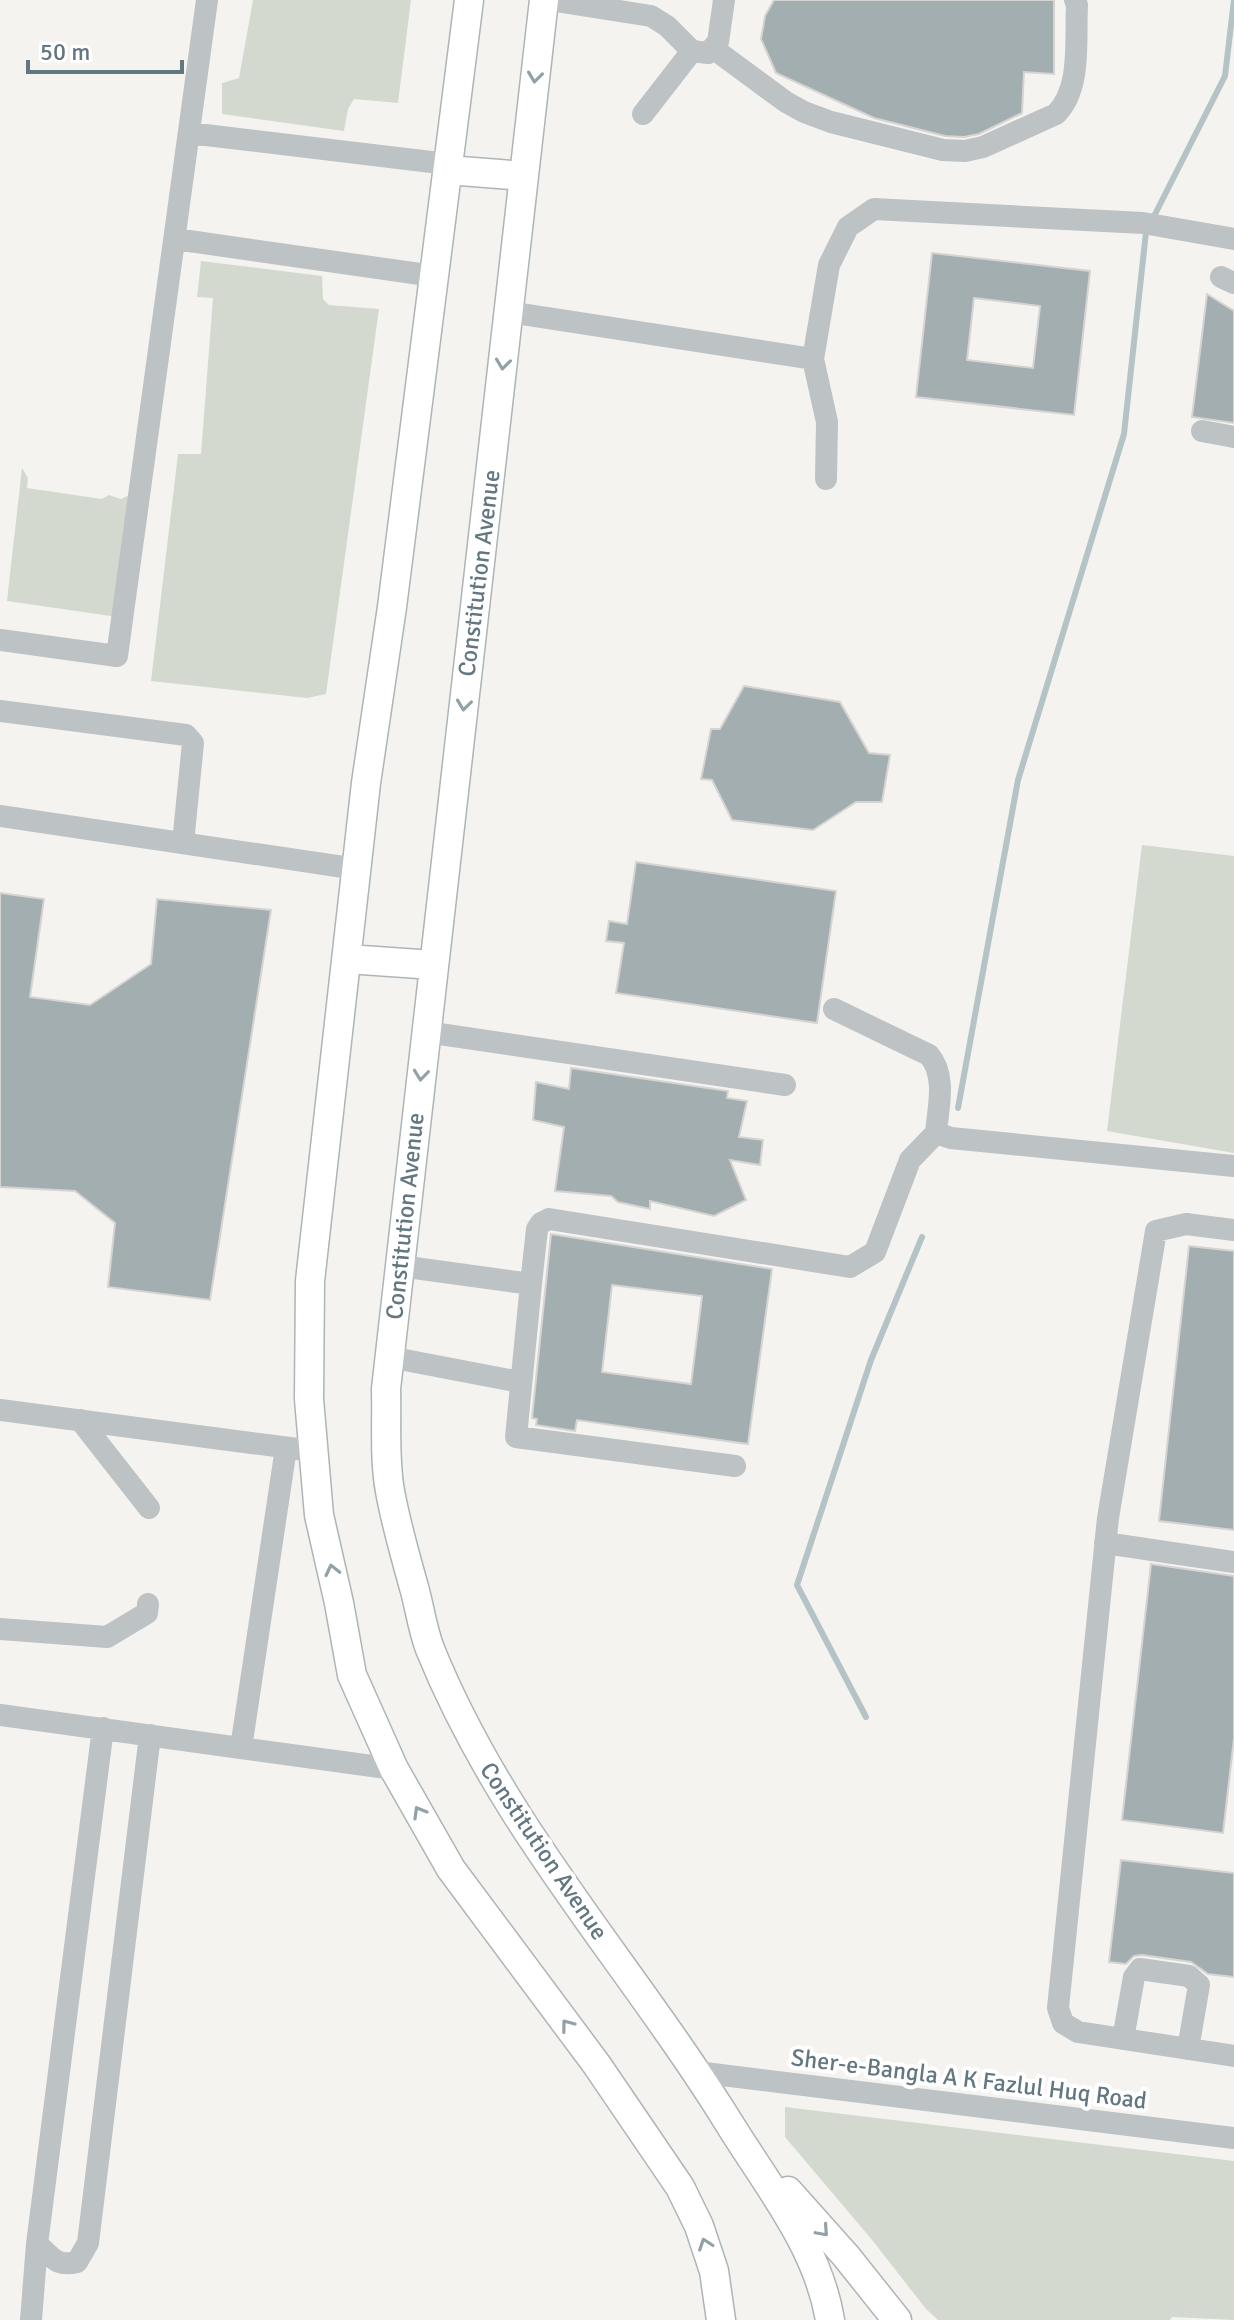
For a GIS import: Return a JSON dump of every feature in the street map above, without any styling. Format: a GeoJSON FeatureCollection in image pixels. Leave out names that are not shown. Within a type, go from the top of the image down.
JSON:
{"type":"FeatureCollection","features":[{"type":"Feature","properties":{"kind":"main road"},"geometry":{"type":"LineString","coordinates":[[469,0],[357,869],[310,1281],[309,1399],[299,1450],[319,1515],[352,1675],[394,1769],[451,1869],[597,2065],[680,2187],[699,2226],[714,2271],[721,2320]]}},
{"type":"Feature","properties":{"kind":"main road","name":"Constitution Avenue"},"geometry":{"type":"LineString","coordinates":[[547,0],[524,176],[389,1357],[386,1389],[389,1489],[429,1646],[472,1741],[517,1818],[697,2072],[806,2247],[827,2298],[830,2320]]}},
{"type":"Feature","properties":{"kind":"main road"},"geometry":{"type":"LineString","coordinates":[[448,167],[524,176]]}},
{"type":"Feature","properties":{"kind":"main road"},"geometry":{"type":"LineString","coordinates":[[347,959],[434,965]]}},
{"type":"Feature","properties":{"kind":"main road"},"geometry":{"type":"LineString","coordinates":[[749,2156],[791,2195],[846,2256],[897,2320]]}},
{"type":"Feature","properties":{"kind":"street"},"geometry":{"type":"LineString","coordinates":[[0,640],[117,656],[207,0]]}},
{"type":"Feature","properties":{"kind":"street"},"geometry":{"type":"LineString","coordinates":[[547,0],[651,16],[804,112],[831,122],[943,150],[965,151],[983,147],[1056,114],[1065,105],[1072,90],[1075,0]]}},
{"type":"Feature","properties":{"kind":"street"},"geometry":{"type":"LineString","coordinates":[[643,114],[703,50],[718,42],[724,0]]}},
{"type":"Feature","properties":{"kind":"street"},"geometry":{"type":"LineString","coordinates":[[189,133],[448,167]]}},
{"type":"Feature","properties":{"kind":"street"},"geometry":{"type":"LineString","coordinates":[[826,479],[827,422],[813,359],[829,265],[848,227],[874,209],[1143,223],[1234,239]]}},
{"type":"Feature","properties":{"kind":"street"},"geometry":{"type":"LineString","coordinates":[[175,239],[434,276]]}},
{"type":"Feature","properties":{"kind":"street"},"geometry":{"type":"LineString","coordinates":[[509,312],[813,359]]}},
{"type":"Feature","properties":{"kind":"street"},"geometry":{"type":"LineString","coordinates":[[1202,431],[1234,437]]}},
{"type":"Feature","properties":{"kind":"street"},"geometry":{"type":"LineString","coordinates":[[0,711],[186,735],[193,743],[183,843]]}},
{"type":"Feature","properties":{"kind":"street"},"geometry":{"type":"LineString","coordinates":[[0,816],[357,869]]}},
{"type":"Feature","properties":{"kind":"street"},"geometry":{"type":"LineString","coordinates":[[735,1466],[516,1437],[537,1229],[549,1219],[850,1267],[875,1252],[910,1160],[936,1133],[940,1080],[937,1064],[929,1055],[834,1009]]}},
{"type":"Feature","properties":{"kind":"street"},"geometry":{"type":"LineString","coordinates":[[426,1032],[785,1085]]}},
{"type":"Feature","properties":{"kind":"street"},"geometry":{"type":"LineString","coordinates":[[936,1133],[951,1138],[1234,1166]]}},
{"type":"Feature","properties":{"kind":"street"},"geometry":{"type":"LineString","coordinates":[[1234,1230],[1186,1224],[1156,1231],[1105,1543],[1058,2008],[1063,2023],[1078,2032],[1234,2056]]}},
{"type":"Feature","properties":{"kind":"street"},"geometry":{"type":"LineString","coordinates":[[400,1266],[531,1284]]}},
{"type":"Feature","properties":{"kind":"street"},"geometry":{"type":"LineString","coordinates":[[389,1357],[520,1382]]}},
{"type":"Feature","properties":{"kind":"street"},"geometry":{"type":"LineString","coordinates":[[0,1410],[299,1450],[241,1748]]}},
{"type":"Feature","properties":{"kind":"street"},"geometry":{"type":"LineString","coordinates":[[80,1420],[149,1508]]}},
{"type":"Feature","properties":{"kind":"street"},"geometry":{"type":"LineString","coordinates":[[1105,1543],[1234,1562]]}},
{"type":"Feature","properties":{"kind":"street"},"geometry":{"type":"LineString","coordinates":[[0,1629],[107,1637],[147,1613],[148,1604]]}},
{"type":"Feature","properties":{"kind":"street"},"geometry":{"type":"LineString","coordinates":[[0,1715],[394,1769]]}},
{"type":"Feature","properties":{"kind":"street"},"geometry":{"type":"LineString","coordinates":[[31,2320],[37,2244],[103,1728]]}},
{"type":"Feature","properties":{"kind":"street"},"geometry":{"type":"LineString","coordinates":[[37,2244],[54,2263],[66,2265],[77,2262],[88,2243],[150,1735]]}},
{"type":"Feature","properties":{"kind":"street"},"geometry":{"type":"LineString","coordinates":[[1123,2039],[1134,1977],[1140,1969],[1165,1972],[1189,1976],[1199,1985],[1188,2049]]}},
{"type":"Feature","properties":{"kind":"street","name":"Sher-e-Bangla A K Fazlul Huq Road"},"geometry":{"type":"LineString","coordinates":[[697,2072],[1234,2138]]}},
{"type":"Feature","properties":{"kind":"shaded area"},"geometry":{"type":"Polygon","coordinates":[[[253,0],[411,0],[398,103],[354,99],[348,109],[344,131],[222,114],[222,83],[239,78],[253,0]]]}},
{"type":"Feature","properties":{"kind":"shaded area"},"geometry":{"type":"Polygon","coordinates":[[[201,261],[322,276],[323,299],[329,305],[379,309],[326,694],[307,698],[151,681],[178,454],[201,454],[213,298],[197,297],[201,261]]]}},
{"type":"Feature","properties":{"kind":"shaded area"},"geometry":{"type":"Polygon","coordinates":[[[22,468],[28,478],[27,488],[102,499],[109,495],[121,499],[129,495],[118,617],[7,601],[22,468]]]}},
{"type":"Feature","properties":{"kind":"shaded area"},"geometry":{"type":"Polygon","coordinates":[[[1142,845],[1234,856],[1234,1153],[1107,1131],[1142,845]]]}},
{"type":"Feature","properties":{"kind":"shaded area"},"geometry":{"type":"Polygon","coordinates":[[[785,2107],[1234,2161],[1234,2320],[1172,2317],[1170,2320],[938,2320],[785,2137],[785,2107]]]}},
{"type":"Feature","properties":{"kind":"building"},"geometry":{"type":"Polygon","coordinates":[[[774,0],[1054,0],[1054,74],[1024,72],[1022,113],[979,134],[945,136],[874,118],[776,73],[761,39],[765,16],[774,0]]]}},
{"type":"Feature","properties":{"kind":"building"},"geometry":{"type":"Polygon","coordinates":[[[932,253],[1090,271],[1074,415],[916,397],[932,253]],[[974,298],[967,360],[1033,368],[1040,306],[974,298]]]}},
{"type":"Feature","properties":{"kind":"building"},"geometry":{"type":"Polygon","coordinates":[[[1207,294],[1234,311],[1234,423],[1192,417],[1207,294]]]}},
{"type":"Feature","properties":{"kind":"building"},"geometry":{"type":"Polygon","coordinates":[[[744,686],[840,702],[869,753],[890,755],[882,802],[856,802],[813,830],[732,820],[712,780],[701,779],[711,729],[720,729],[744,686]]]}},
{"type":"Feature","properties":{"kind":"building"},"geometry":{"type":"Polygon","coordinates":[[[636,862],[836,891],[817,1023],[616,993],[624,943],[606,941],[609,921],[627,924],[636,862]]]}},
{"type":"Feature","properties":{"kind":"building"},"geometry":{"type":"Polygon","coordinates":[[[0,893],[44,899],[30,997],[90,1005],[151,964],[157,899],[271,910],[210,1300],[108,1287],[115,1223],[75,1191],[0,1187],[0,893]]]}},
{"type":"Feature","properties":{"kind":"building"},"geometry":{"type":"Polygon","coordinates":[[[571,1068],[728,1091],[727,1098],[747,1101],[739,1137],[763,1140],[760,1165],[730,1160],[746,1200],[714,1216],[650,1201],[650,1209],[618,1202],[611,1196],[555,1191],[564,1127],[533,1120],[536,1082],[569,1089],[571,1068]]]}},
{"type":"Feature","properties":{"kind":"building"},"geometry":{"type":"Polygon","coordinates":[[[551,1234],[772,1269],[748,1444],[577,1420],[575,1431],[536,1425],[537,1419],[532,1418],[551,1234]],[[612,1285],[602,1372],[691,1384],[702,1296],[612,1285]]]}},
{"type":"Feature","properties":{"kind":"building"},"geometry":{"type":"Polygon","coordinates":[[[1189,1246],[1234,1251],[1234,1530],[1159,1521],[1189,1246]]]}},
{"type":"Feature","properties":{"kind":"building"},"geometry":{"type":"Polygon","coordinates":[[[1151,1564],[1234,1576],[1234,1738],[1223,1833],[1122,1820],[1151,1564]]]}},
{"type":"Feature","properties":{"kind":"building"},"geometry":{"type":"Polygon","coordinates":[[[1121,1860],[1234,1873],[1234,1977],[1208,1974],[1191,1962],[1142,1955],[1134,1956],[1126,1964],[1109,1962],[1121,1860]]]}},
{"type":"Feature","properties":{"kind":"waterway"},"geometry":{"type":"LineString","coordinates":[[958,1108],[1018,780],[1124,434],[1146,232],[1225,76],[1234,0]]}},
{"type":"Feature","properties":{"kind":"waterway"},"geometry":{"type":"LineString","coordinates":[[866,1717],[797,1585],[871,1360],[922,1237]]}}]}
